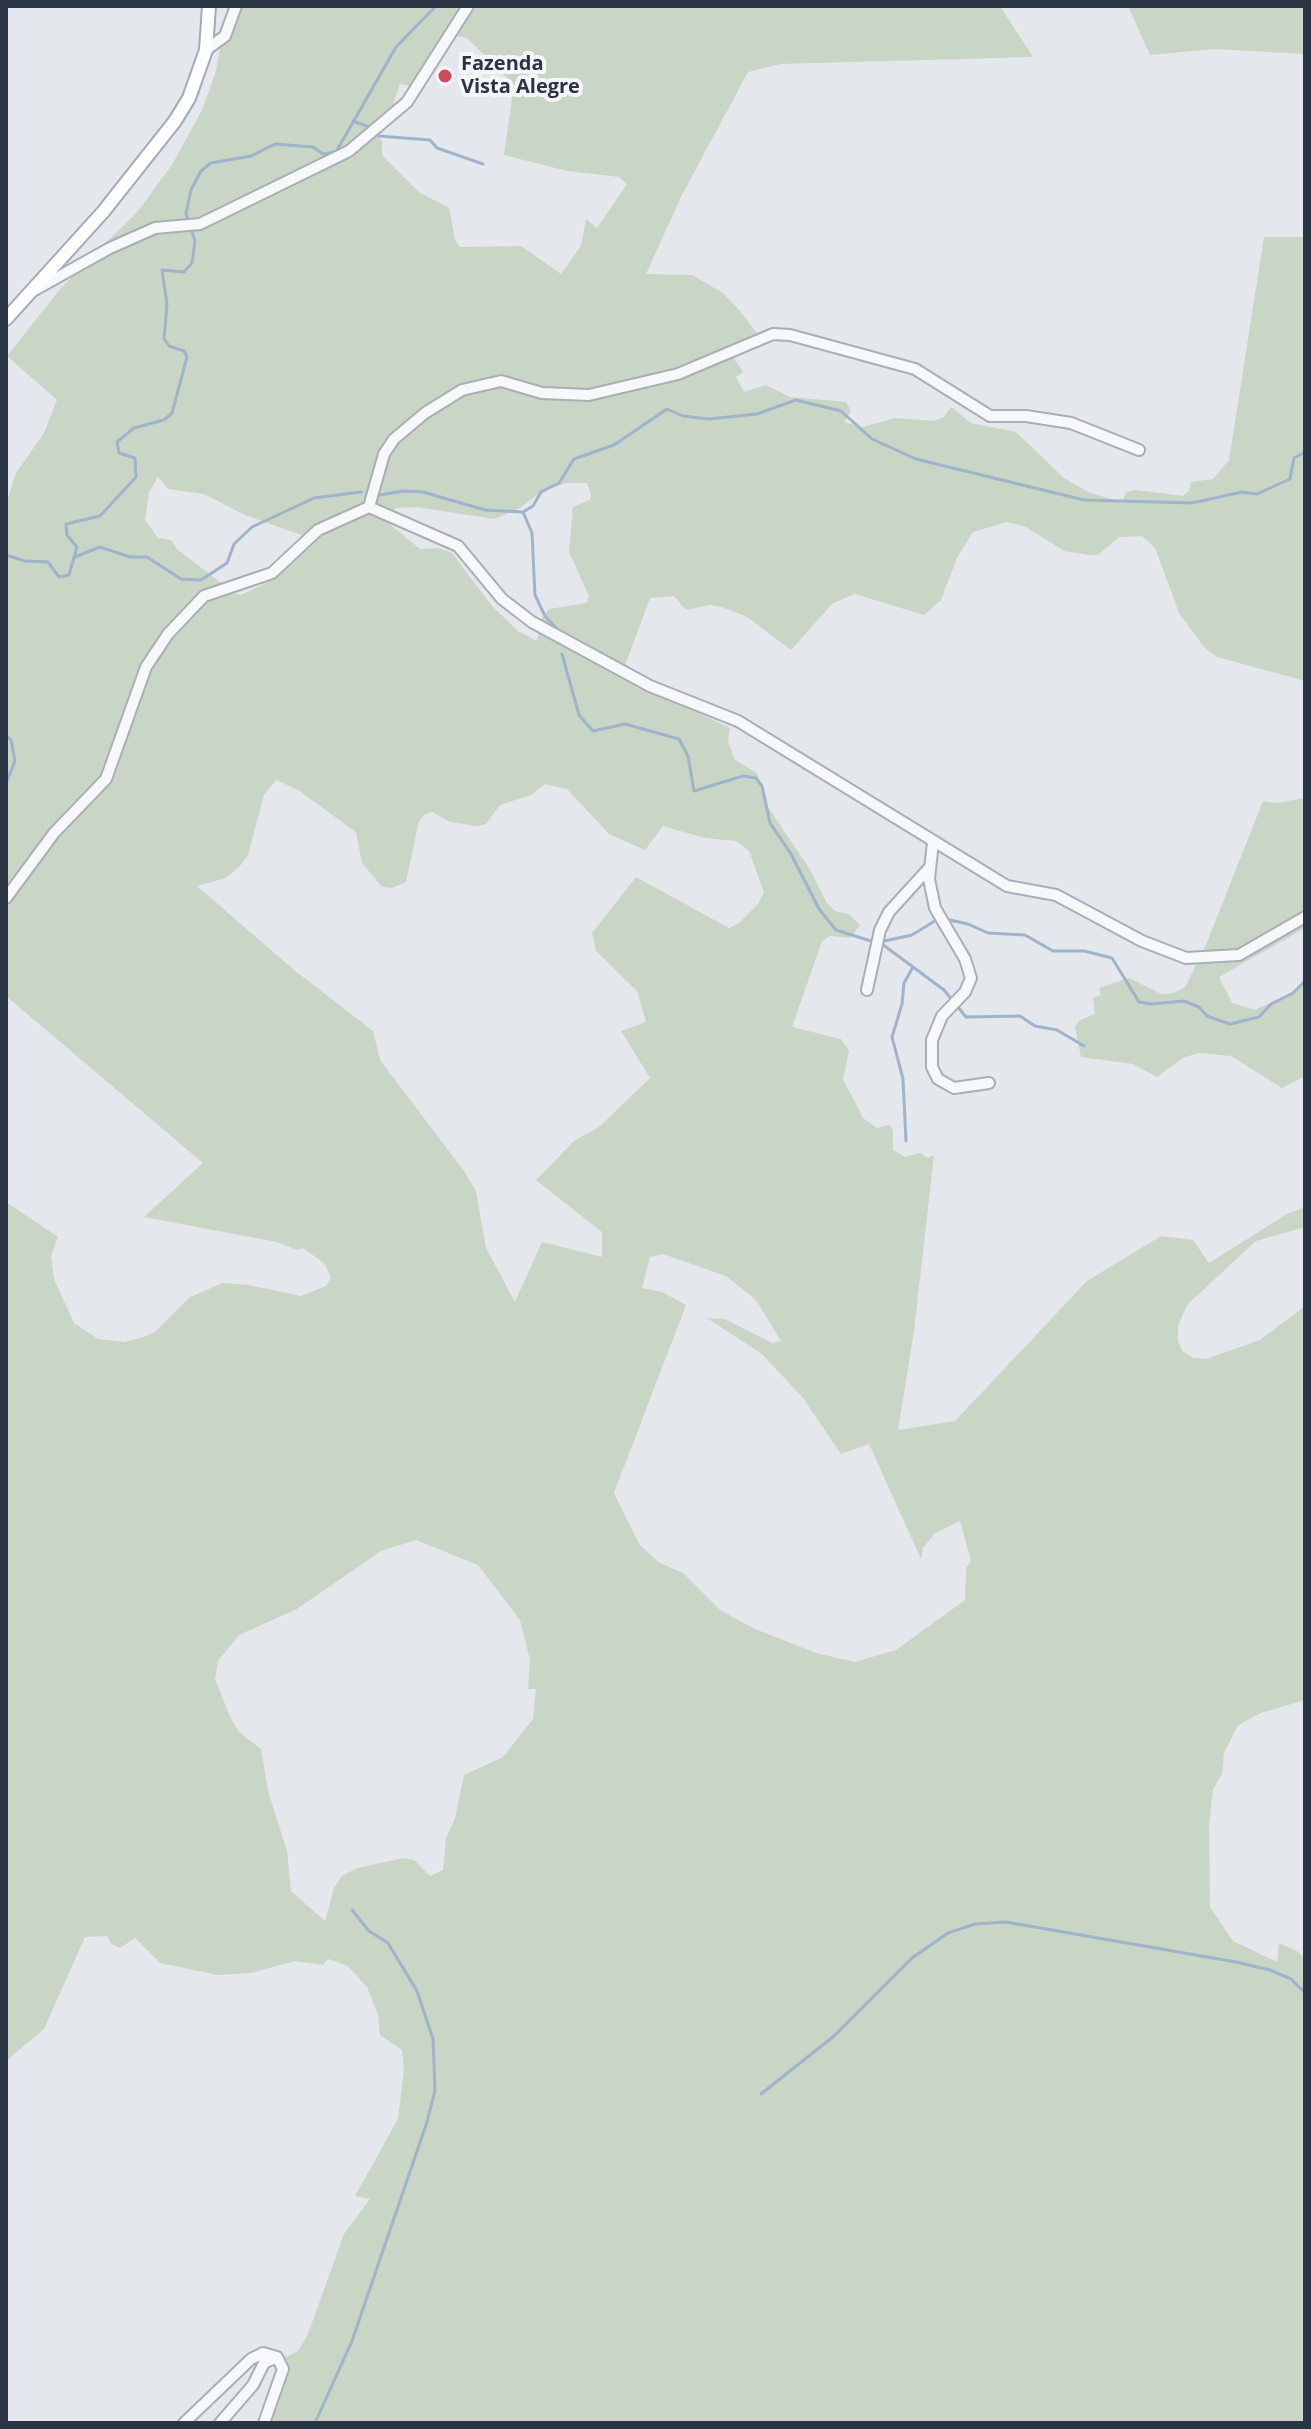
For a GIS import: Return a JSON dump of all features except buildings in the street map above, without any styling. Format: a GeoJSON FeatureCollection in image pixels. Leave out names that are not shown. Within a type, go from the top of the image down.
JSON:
{"type":"FeatureCollection","features":[{"type":"Feature","properties":{"kind":"main road"},"geometry":{"type":"LineString","coordinates":[[6,319],[103,212],[175,121],[189,98],[206,50],[209,6]]}},
{"type":"Feature","properties":{"kind":"street"},"geometry":{"type":"LineString","coordinates":[[206,50],[225,36],[236,6]]}},
{"type":"Feature","properties":{"kind":"street"},"geometry":{"type":"LineString","coordinates":[[31,292],[110,248],[155,228],[187,228],[200,224],[357,146],[407,102],[468,6]]}},
{"type":"Feature","properties":{"kind":"street"},"geometry":{"type":"LineString","coordinates":[[369,507],[384,454],[394,439],[425,413],[462,390],[501,381],[557,396],[589,395],[678,374],[773,334],[790,335],[915,369],[990,416],[1026,416],[1071,423],[1139,450]]}},
{"type":"Feature","properties":{"kind":"street"},"geometry":{"type":"LineString","coordinates":[[6,898],[54,833],[106,779],[146,667],[168,634],[204,596],[272,573],[318,530],[369,507],[458,546],[502,599],[532,622],[650,686],[738,721],[1007,886],[1056,895],[1142,941],[1186,958],[1239,955],[1305,917]]}},
{"type":"Feature","properties":{"kind":"street"},"geometry":{"type":"LineString","coordinates":[[933,842],[929,868],[935,908],[965,959],[971,978],[965,992],[942,1016],[932,1040],[932,1067],[938,1079],[954,1088],[989,1083]]}},
{"type":"Feature","properties":{"kind":"street"},"geometry":{"type":"LineString","coordinates":[[867,990],[875,949],[889,912],[929,868]]}},
{"type":"Feature","properties":{"kind":"street"},"geometry":{"type":"LineString","coordinates":[[184,2423],[234,2379],[251,2359],[263,2353],[277,2357],[283,2369],[264,2423]]}},
{"type":"Feature","properties":{"kind":"street"},"geometry":{"type":"LineString","coordinates":[[220,2423],[253,2385],[264,2363],[277,2357]]}},
{"type":"Feature","properties":{"kind":"green space"},"geometry":{"type":"Polygon","coordinates":[[[228,6],[1000,6],[1033,57],[781,64],[748,72],[682,195],[646,274],[692,275],[723,293],[740,311],[760,337],[730,352],[743,372],[736,377],[744,392],[766,385],[790,397],[846,402],[851,411],[844,422],[863,427],[895,418],[933,421],[944,417],[951,407],[971,423],[1016,432],[1064,478],[1090,493],[1122,502],[1126,492],[1136,490],[1183,496],[1189,491],[1191,482],[1213,479],[1229,460],[1264,237],[1305,237],[1305,681],[1217,657],[1204,647],[1179,613],[1155,548],[1142,536],[1119,537],[1098,555],[1089,555],[1064,551],[1026,527],[1007,522],[973,532],[957,558],[941,600],[924,615],[855,594],[833,603],[791,650],[747,617],[722,607],[710,605],[686,610],[674,596],[650,598],[621,676],[730,728],[728,742],[735,760],[757,773],[766,804],[811,871],[826,902],[835,911],[849,914],[860,925],[850,938],[830,936],[822,941],[792,1027],[841,1039],[849,1051],[843,1079],[863,1118],[877,1128],[889,1125],[893,1130],[893,1150],[905,1157],[920,1153],[928,1158],[934,1155],[914,1331],[898,1430],[955,1421],[1087,1281],[1161,1236],[1193,1240],[1209,1263],[1287,1214],[1305,1207],[1305,1227],[1256,1241],[1187,1305],[1178,1326],[1178,1340],[1182,1351],[1193,1358],[1206,1359],[1260,1340],[1305,1306],[1305,1700],[1261,1713],[1238,1725],[1224,1753],[1222,1774],[1213,1789],[1209,1825],[1210,1907],[1233,1941],[1277,1962],[1279,1943],[1297,1951],[1305,1959],[1305,2423],[262,2423],[278,2374],[273,2364],[298,2351],[308,2334],[344,2234],[370,2199],[355,2196],[398,2119],[404,2069],[402,2050],[380,2035],[378,2015],[367,1987],[348,1966],[328,1959],[323,1965],[295,1961],[251,1973],[218,1975],[160,1963],[135,1938],[120,1948],[111,1944],[107,1936],[85,1937],[44,2029],[6,2061],[6,1202],[58,1237],[51,1256],[54,1279],[74,1323],[98,1339],[124,1342],[144,1337],[155,1332],[190,1297],[223,1283],[301,1296],[326,1286],[331,1278],[324,1263],[303,1248],[297,1250],[277,1242],[144,1217],[203,1163],[6,996],[6,504],[16,473],[44,433],[57,400],[7,356],[61,288],[138,211],[172,165],[202,110],[216,71],[228,6]],[[456,36],[411,86],[400,84],[389,117],[375,133],[382,142],[382,155],[419,192],[449,208],[455,239],[460,247],[521,246],[561,274],[581,246],[586,219],[597,228],[627,184],[619,177],[567,171],[504,155],[514,85],[467,38],[456,36]],[[158,477],[149,492],[145,520],[158,538],[171,540],[177,549],[234,593],[241,595],[274,579],[290,563],[307,537],[245,515],[204,494],[168,489],[158,477]],[[566,483],[542,491],[520,508],[494,519],[416,507],[397,508],[385,514],[385,520],[420,549],[438,548],[452,553],[492,606],[518,631],[537,641],[542,618],[549,609],[587,603],[589,596],[569,552],[573,507],[590,500],[591,494],[587,483],[566,483]],[[276,780],[264,795],[248,855],[240,866],[226,878],[197,886],[294,970],[373,1031],[380,1060],[476,1191],[486,1248],[515,1302],[542,1242],[602,1257],[602,1232],[536,1180],[574,1141],[599,1127],[650,1078],[621,1031],[646,1022],[637,991],[596,951],[592,933],[636,877],[729,928],[739,923],[758,904],[764,892],[749,851],[736,841],[705,838],[663,826],[645,850],[609,834],[567,789],[545,784],[531,795],[500,805],[486,824],[478,826],[450,822],[432,812],[424,815],[419,821],[406,882],[392,888],[382,887],[362,863],[356,832],[298,790],[276,780]],[[663,1254],[650,1257],[642,1288],[662,1292],[686,1305],[614,1493],[639,1544],[658,1562],[683,1573],[720,1610],[755,1629],[816,1653],[855,1662],[896,1650],[965,1600],[966,1568],[971,1561],[960,1521],[935,1533],[923,1548],[921,1559],[869,1444],[841,1454],[803,1398],[762,1354],[707,1318],[725,1319],[772,1343],[781,1341],[756,1300],[726,1276],[663,1254]],[[416,1540],[381,1551],[297,1609],[239,1635],[218,1661],[215,1679],[239,1732],[261,1749],[268,1791],[287,1851],[291,1891],[325,1921],[334,1888],[342,1876],[357,1868],[404,1858],[414,1860],[430,1876],[443,1870],[446,1838],[455,1818],[464,1775],[503,1757],[533,1719],[536,1689],[528,1689],[530,1660],[520,1620],[478,1565],[416,1540]]]}},
{"type":"Feature","properties":{"kind":"green space"},"geometry":{"type":"Polygon","coordinates":[[[1128,6],[1305,6],[1305,54],[1215,49],[1150,55],[1128,6]]]}},
{"type":"Feature","properties":{"kind":"green space"},"geometry":{"type":"Polygon","coordinates":[[[1305,798],[1305,928],[1219,977],[1232,1003],[1255,1010],[1294,992],[1305,980],[1305,1076],[1282,1088],[1231,1056],[1198,1053],[1183,1058],[1157,1077],[1133,1064],[1081,1057],[1075,1027],[1080,1020],[1095,1014],[1093,998],[1101,995],[1099,988],[1129,978],[1161,994],[1174,993],[1185,987],[1206,945],[1263,801],[1276,803],[1305,798]]]}},
{"type":"Feature","properties":{"kind":"waterway"},"geometry":{"type":"LineString","coordinates":[[6,555],[25,561],[48,562],[59,577],[69,575],[77,547],[67,535],[66,524],[100,516],[136,477],[135,458],[119,453],[117,442],[134,428],[164,420],[172,413],[187,357],[184,351],[169,346],[164,339],[167,304],[162,270],[184,272],[192,263],[195,241],[186,214],[191,190],[201,171],[211,163],[251,156],[275,144],[313,147],[323,154],[336,152],[396,47],[436,6]]}},
{"type":"Feature","properties":{"kind":"waterway"},"geometry":{"type":"LineString","coordinates":[[353,121],[369,127]]}},
{"type":"Feature","properties":{"kind":"waterway"},"geometry":{"type":"LineString","coordinates":[[379,136],[430,140],[437,148],[483,164]]}},
{"type":"Feature","properties":{"kind":"waterway"},"geometry":{"type":"LineString","coordinates":[[380,495],[423,492],[485,510],[523,512],[533,506],[541,492],[559,483],[574,459],[614,445],[667,409],[683,416],[709,419],[757,414],[796,400],[841,411],[872,439],[916,459],[1084,500],[1192,503],[1242,492],[1257,494],[1290,479],[1294,458],[1305,452]]}},
{"type":"Feature","properties":{"kind":"waterway"},"geometry":{"type":"LineString","coordinates":[[75,557],[100,547],[130,557],[147,557],[181,579],[201,580],[227,563],[234,544],[252,527],[314,498],[361,492]]}},
{"type":"Feature","properties":{"kind":"waterway"},"geometry":{"type":"LineString","coordinates":[[523,512],[532,533],[535,595],[545,616],[561,633]]}},
{"type":"Feature","properties":{"kind":"waterway"},"geometry":{"type":"LineString","coordinates":[[562,654],[579,715],[593,731],[625,724],[679,739],[688,756],[694,791],[743,776],[756,778],[762,786],[770,823],[791,854],[819,909],[836,930],[874,942]]}},
{"type":"Feature","properties":{"kind":"waterway"},"geometry":{"type":"LineString","coordinates":[[6,736],[11,740],[15,761],[6,783]]}},
{"type":"Feature","properties":{"kind":"waterway"},"geometry":{"type":"LineString","coordinates":[[880,942],[912,935],[938,919]]}},
{"type":"Feature","properties":{"kind":"waterway"},"geometry":{"type":"LineString","coordinates":[[945,919],[988,933],[1025,935],[1053,951],[1084,951],[1112,958],[1139,1002],[1184,1001],[1199,1007],[1207,1016],[1230,1024],[1259,1017],[1271,1004],[1293,993],[1305,981]]}},
{"type":"Feature","properties":{"kind":"waterway"},"geometry":{"type":"LineString","coordinates":[[882,944],[944,990],[966,1017],[1020,1016],[1035,1026],[1057,1030],[1084,1046]]}},
{"type":"Feature","properties":{"kind":"waterway"},"geometry":{"type":"LineString","coordinates":[[906,1141],[903,1079],[892,1037],[902,1004],[904,983],[913,967]]}},
{"type":"Feature","properties":{"kind":"waterway"},"geometry":{"type":"LineString","coordinates":[[315,2423],[352,2341],[427,2122],[435,2090],[433,2039],[417,1991],[388,1943],[369,1931],[352,1910]]}},
{"type":"Feature","properties":{"kind":"waterway"},"geometry":{"type":"LineString","coordinates":[[761,2094],[834,2036],[912,1958],[948,1933],[975,1924],[1006,1922],[1236,1962],[1291,1979],[1305,1993]]}},
{"type":"Feature","properties":{"kind":"place","name":"Fazenda Vista Alegre"},"geometry":{"type":"Point","coordinates":[445,76]}}]}
